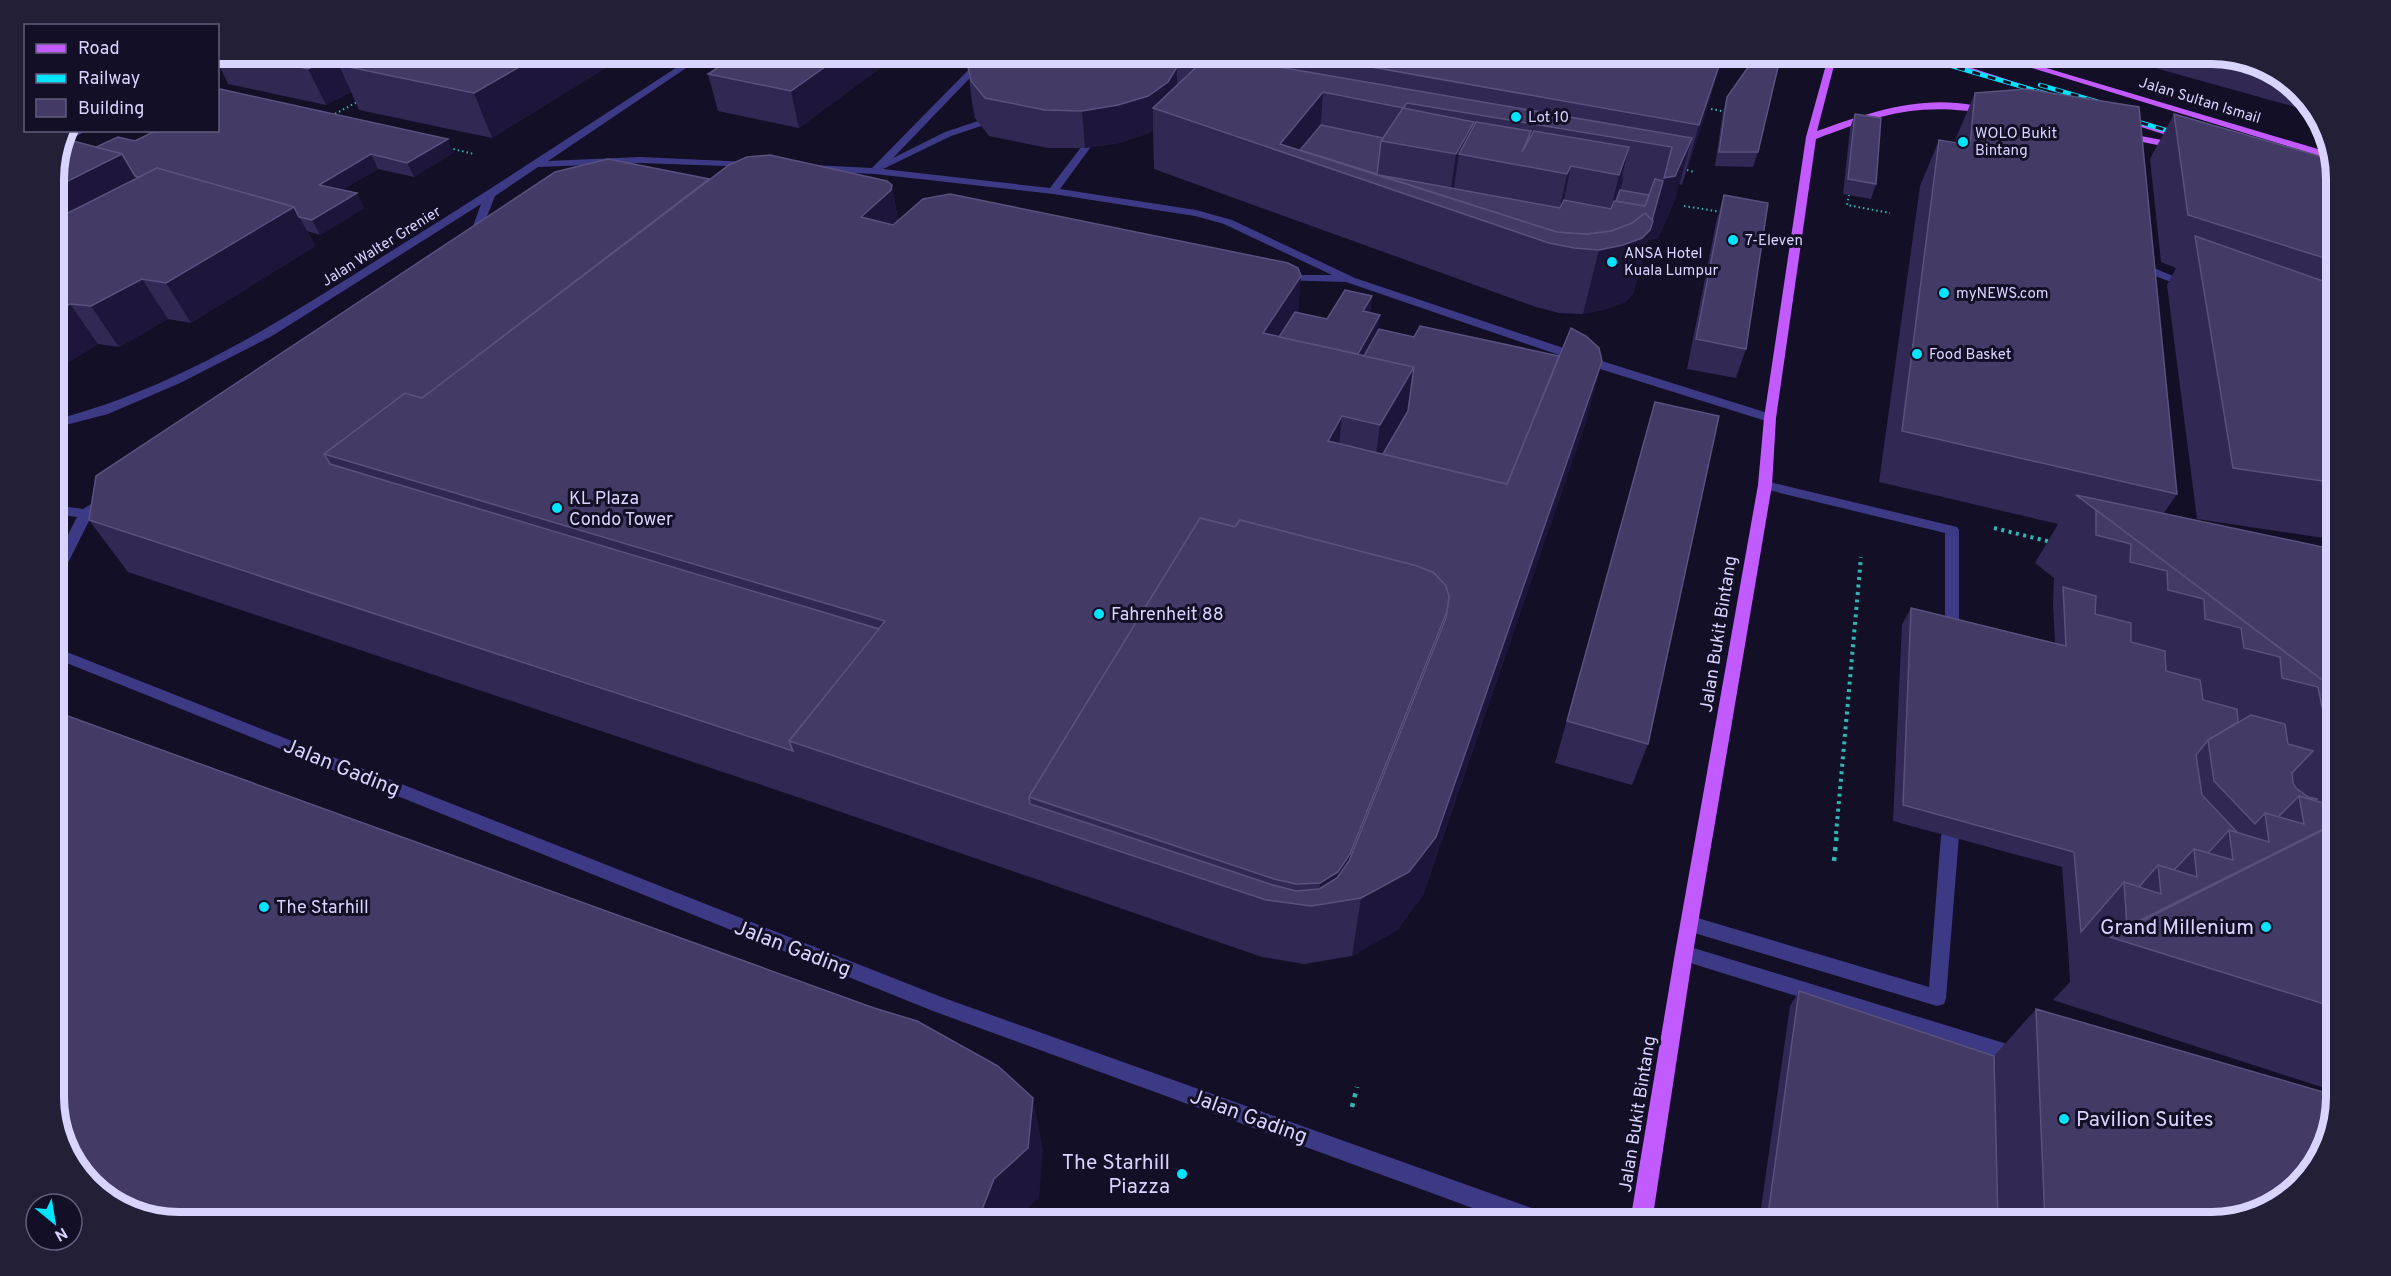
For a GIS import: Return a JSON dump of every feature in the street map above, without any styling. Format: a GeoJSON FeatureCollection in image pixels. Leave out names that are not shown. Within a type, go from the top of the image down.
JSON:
{"type":"FeatureCollection","features":[{"type":"Feature","properties":{"kind":"main road","name":"Jalan Bukit Bintang"},"geometry":{"type":"LineString","coordinates":[[1643,1212],[1684,953],[1691,924],[1765,485],[1770,418],[1811,137],[1830,64]]}},
{"type":"Feature","properties":{"kind":"main road"},"geometry":{"type":"LineString","coordinates":[[1952,64],[2066,100]]}},
{"type":"Feature","properties":{"kind":"main road","name":"Jalan Sultan Ismail"},"geometry":{"type":"LineString","coordinates":[[2024,64],[2323,154]]}},
{"type":"Feature","properties":{"kind":"main road"},"geometry":{"type":"LineString","coordinates":[[1811,137],[1871,115],[1917,106],[1952,105],[1995,111]]}},
{"type":"Feature","properties":{"kind":"main road"},"geometry":{"type":"LineString","coordinates":[[2110,114],[2198,142]]}},
{"type":"Feature","properties":{"kind":"main road"},"geometry":{"type":"LineString","coordinates":[[2111,133],[2186,147]]}},
{"type":"Feature","properties":{"kind":"street","name":"Jalan Walter Grenier"},"geometry":{"type":"LineString","coordinates":[[65,421],[104,411],[176,380],[268,334],[537,164],[687,65]]}},
{"type":"Feature","properties":{"kind":"street"},"geometry":{"type":"LineString","coordinates":[[875,171],[979,65]]}},
{"type":"Feature","properties":{"kind":"street"},"geometry":{"type":"LineString","coordinates":[[875,171],[948,134],[990,120]]}},
{"type":"Feature","properties":{"kind":"street"},"geometry":{"type":"LineString","coordinates":[[2132,150],[2142,140]]}},
{"type":"Feature","properties":{"kind":"street"},"geometry":{"type":"LineString","coordinates":[[1053,191],[1085,148]]}},
{"type":"Feature","properties":{"kind":"street"},"geometry":{"type":"LineString","coordinates":[[537,164],[640,160],[758,165]]}},
{"type":"Feature","properties":{"kind":"street"},"geometry":{"type":"LineString","coordinates":[[805,168],[875,171],[1053,191],[1207,216],[1228,222],[1351,280],[1601,366],[1770,418]]}},
{"type":"Feature","properties":{"kind":"street"},"geometry":{"type":"LineString","coordinates":[[487,238],[468,248],[478,229],[490,194]]}},
{"type":"Feature","properties":{"kind":"street"},"geometry":{"type":"LineString","coordinates":[[2140,256],[2141,267],[2195,287]]}},
{"type":"Feature","properties":{"kind":"street"},"geometry":{"type":"LineString","coordinates":[[1268,278],[1351,280]]}},
{"type":"Feature","properties":{"kind":"street"},"geometry":{"type":"LineString","coordinates":[[1765,485],[1952,530],[1952,637]]}},
{"type":"Feature","properties":{"kind":"street"},"geometry":{"type":"LineString","coordinates":[[65,555],[86,514],[114,494]]}},
{"type":"Feature","properties":{"kind":"street"},"geometry":{"type":"LineString","coordinates":[[65,511],[86,514]]}},
{"type":"Feature","properties":{"kind":"street","name":"Jalan Gading"},"geometry":{"type":"LineString","coordinates":[[65,656],[929,1001],[1512,1212]]}},
{"type":"Feature","properties":{"kind":"street"},"geometry":{"type":"LineString","coordinates":[[1691,924],[1938,998],[1950,836]]}},
{"type":"Feature","properties":{"kind":"street"},"geometry":{"type":"LineString","coordinates":[[1684,953],[2032,1061]]}},
{"type":"Feature","properties":{"kind":"street"},"geometry":{"type":"LineString","coordinates":[[1930,1052],[1932,1030]]}},
{"type":"Feature","properties":{"kind":"path"},"geometry":{"type":"LineString","coordinates":[[336,121],[326,119],[366,97]]}},
{"type":"Feature","properties":{"kind":"path"},"geometry":{"type":"LineString","coordinates":[[1711,109],[1735,114]]}},
{"type":"Feature","properties":{"kind":"path"},"geometry":{"type":"LineString","coordinates":[[445,147],[478,155]]}},
{"type":"Feature","properties":{"kind":"path"},"geometry":{"type":"LineString","coordinates":[[1688,170],[1694,172]]}},
{"type":"Feature","properties":{"kind":"path"},"geometry":{"type":"LineString","coordinates":[[1851,184],[1847,205],[1890,213]]}},
{"type":"Feature","properties":{"kind":"path"},"geometry":{"type":"LineString","coordinates":[[1684,206],[1727,212]]}},
{"type":"Feature","properties":{"kind":"path"},"geometry":{"type":"LineString","coordinates":[[1986,526],[2053,542]]}},
{"type":"Feature","properties":{"kind":"path"},"geometry":{"type":"LineString","coordinates":[[1834,861],[1861,557]]}},
{"type":"Feature","properties":{"kind":"path"},"geometry":{"type":"LineString","coordinates":[[1352,1111],[1357,1087]]}},
{"type":"Feature","properties":{"kind":"building"},"geometry":{"type":"Polygon","coordinates":[[[1199,64],[1264,64],[1692,138],[1675,176],[1664,178],[1672,147],[1407,103],[1403,108],[1323,92],[1280,144],[1557,232],[1586,234],[1611,231],[1632,223],[1645,213],[1653,221],[1650,230],[1642,238],[1599,250],[1549,243],[1153,108],[1199,64]]]}},
{"type":"Feature","properties":{"kind":"building"},"geometry":{"type":"Polygon","coordinates":[[[1357,64],[1720,64],[1699,125],[1357,64]]]}},
{"type":"Feature","properties":{"kind":"building"},"geometry":{"type":"Polygon","coordinates":[[[1750,64],[1778,67],[1758,152],[1719,152],[1727,97],[1750,64]]]}},
{"type":"Feature","properties":{"kind":"building"},"geometry":{"type":"Polygon","coordinates":[[[290,65],[316,65],[308,69],[290,65]]]}},
{"type":"Feature","properties":{"kind":"building"},"geometry":{"type":"Polygon","coordinates":[[[339,65],[523,65],[474,93],[339,65]]]}},
{"type":"Feature","properties":{"kind":"building"},"geometry":{"type":"Polygon","coordinates":[[[722,65],[828,65],[791,91],[708,74],[722,65]]]}},
{"type":"Feature","properties":{"kind":"building"},"geometry":{"type":"Polygon","coordinates":[[[969,65],[1176,65],[1177,67],[1168,82],[1148,96],[1118,105],[1082,111],[1045,110],[985,98],[971,81],[969,65]]]}},
{"type":"Feature","properties":{"kind":"building"},"geometry":{"type":"Polygon","coordinates":[[[2026,89],[2139,107],[2177,494],[1902,431],[1939,140],[1970,145],[1975,93],[2026,89]]]}},
{"type":"Feature","properties":{"kind":"building"},"geometry":{"type":"Polygon","coordinates":[[[219,90],[448,139],[407,163],[371,154],[319,185],[357,193],[312,220],[299,217],[294,207],[157,168],[139,177],[135,176],[122,154],[96,147],[118,137],[135,141],[153,132],[219,132],[219,90]]]}},
{"type":"Feature","properties":{"kind":"building"},"geometry":{"type":"Polygon","coordinates":[[[1403,108],[1474,122],[1456,154],[1381,141],[1403,108]]]}},
{"type":"Feature","properties":{"kind":"building"},"geometry":{"type":"Polygon","coordinates":[[[1855,114],[1881,118],[1876,184],[1848,179],[1855,114]]]}},
{"type":"Feature","properties":{"kind":"building"},"geometry":{"type":"Polygon","coordinates":[[[2174,114],[2324,157],[2326,259],[2188,215],[2174,114]]]}},
{"type":"Feature","properties":{"kind":"building"},"geometry":{"type":"Polygon","coordinates":[[[1476,122],[1531,131],[1522,152],[1534,131],[1629,147],[1619,175],[1571,166],[1567,174],[1459,154],[1476,122]]]}},
{"type":"Feature","properties":{"kind":"building"},"geometry":{"type":"Polygon","coordinates":[[[1321,125],[1383,138],[1377,174],[1300,150],[1321,125]]]}},
{"type":"Feature","properties":{"kind":"building"},"geometry":{"type":"Polygon","coordinates":[[[72,141],[122,154],[65,182],[65,164],[72,141]]]}},
{"type":"Feature","properties":{"kind":"building","name":"Fahrenheit 88"},"geometry":{"type":"Polygon","coordinates":[[[770,155],[887,181],[892,185],[891,190],[861,217],[893,225],[923,199],[950,194],[1288,263],[1298,268],[1301,276],[1263,333],[1414,367],[1380,425],[1342,416],[1328,441],[1507,484],[1571,328],[1586,336],[1599,348],[1602,361],[1436,837],[1409,872],[1361,898],[1311,906],[1266,900],[789,741],[885,621],[324,454],[405,393],[422,398],[729,165],[747,157],[770,155]],[[1200,518],[1029,797],[1030,804],[1273,885],[1296,891],[1319,889],[1337,878],[1349,861],[1446,618],[1449,597],[1446,586],[1434,573],[1417,566],[1240,520],[1235,527],[1200,518]]]}},
{"type":"Feature","properties":{"kind":"building"},"geometry":{"type":"Polygon","coordinates":[[[608,159],[709,179],[422,398],[405,393],[324,454],[330,464],[879,629],[789,741],[793,751],[89,520],[96,476],[555,172],[608,159]]]}},
{"type":"Feature","properties":{"kind":"building"},"geometry":{"type":"Polygon","coordinates":[[[157,168],[294,207],[166,283],[142,279],[91,306],[70,304],[65,307],[65,214],[157,168]]]}},
{"type":"Feature","properties":{"kind":"building"},"geometry":{"type":"Polygon","coordinates":[[[1379,175],[1560,208],[1564,200],[1611,209],[1614,201],[1645,206],[1655,179],[1663,181],[1652,220],[1645,213],[1632,223],[1611,231],[1586,234],[1557,232],[1379,175]]]}},
{"type":"Feature","properties":{"kind":"building"},"geometry":{"type":"Polygon","coordinates":[[[1620,190],[1649,195],[1645,206],[1616,201],[1620,190]]]}},
{"type":"Feature","properties":{"kind":"building"},"geometry":{"type":"Polygon","coordinates":[[[1724,195],[1768,203],[1746,349],[1696,339],[1724,195]]]}},
{"type":"Feature","properties":{"kind":"building"},"geometry":{"type":"Polygon","coordinates":[[[2195,236],[2326,282],[2326,481],[2233,468],[2195,236]]]}},
{"type":"Feature","properties":{"kind":"building"},"geometry":{"type":"Polygon","coordinates":[[[1345,290],[1372,296],[1363,311],[1380,315],[1358,354],[1279,337],[1295,312],[1327,319],[1345,290]]]}},
{"type":"Feature","properties":{"kind":"building"},"geometry":{"type":"Polygon","coordinates":[[[1420,326],[1559,356],[1507,484],[1383,454],[1408,411],[1414,367],[1364,356],[1379,329],[1414,337],[1420,326]]]}},
{"type":"Feature","properties":{"kind":"building"},"geometry":{"type":"Polygon","coordinates":[[[1655,402],[1719,416],[1648,744],[1567,721],[1655,402]]]}},
{"type":"Feature","properties":{"kind":"building"},"geometry":{"type":"Polygon","coordinates":[[[2076,495],[2326,548],[2326,683],[2076,495]]]}},
{"type":"Feature","properties":{"kind":"building"},"geometry":{"type":"Polygon","coordinates":[[[2096,510],[2326,683],[2326,708],[2322,707],[2318,687],[2282,678],[2280,657],[2244,648],[2241,628],[2205,619],[2204,599],[2168,590],[2167,571],[2130,562],[2131,544],[2096,535],[2096,510]]]}},
{"type":"Feature","properties":{"kind":"building"},"geometry":{"type":"Polygon","coordinates":[[[1200,518],[1235,527],[1240,520],[1417,566],[1434,573],[1446,586],[1449,597],[1447,611],[1350,854],[1338,872],[1320,883],[1296,884],[1274,879],[1029,797],[1200,518]]]}},
{"type":"Feature","properties":{"kind":"building"},"geometry":{"type":"Polygon","coordinates":[[[2063,587],[2096,596],[2095,614],[2131,623],[2131,642],[2165,651],[2166,671],[2200,680],[2203,700],[2237,709],[2238,722],[2208,740],[2196,755],[2202,795],[2238,833],[2229,830],[2208,853],[2194,849],[2174,870],[2158,865],[2139,887],[2124,882],[2081,932],[2074,852],[1903,805],[1911,608],[2066,646],[2063,587]]]}},
{"type":"Feature","properties":{"kind":"building","name":"The Starhill"},"geometry":{"type":"Polygon","coordinates":[[[65,715],[874,1008],[917,1021],[998,1066],[1033,1098],[1028,1148],[994,1179],[981,1212],[179,1212],[164,1211],[128,1200],[104,1183],[84,1161],[71,1134],[65,1104],[65,715]]]}},
{"type":"Feature","properties":{"kind":"building"},"geometry":{"type":"Polygon","coordinates":[[[2251,715],[2285,724],[2288,744],[2313,751],[2292,773],[2296,788],[2308,797],[2317,799],[2315,801],[2299,796],[2278,817],[2265,813],[2255,824],[2214,781],[2208,740],[2251,715]]]}},
{"type":"Feature","properties":{"kind":"building"},"geometry":{"type":"Polygon","coordinates":[[[2299,796],[2326,804],[2326,828],[2127,927],[2124,882],[2161,894],[2158,865],[2197,877],[2194,849],[2233,860],[2229,830],[2269,842],[2265,813],[2304,824],[2299,796]]]}},
{"type":"Feature","properties":{"kind":"building"},"geometry":{"type":"Polygon","coordinates":[[[2326,829],[2326,1005],[2110,937],[2326,829]]]}},
{"type":"Feature","properties":{"kind":"building"},"geometry":{"type":"Polygon","coordinates":[[[1799,991],[1994,1056],[1998,1212],[1768,1212],[1799,991]]]}},
{"type":"Feature","properties":{"kind":"building"},"geometry":{"type":"Polygon","coordinates":[[[2036,1009],[2326,1093],[2326,1112],[2315,1148],[2307,1161],[2287,1183],[2263,1200],[2227,1211],[2212,1212],[2045,1212],[2036,1009]]]}},
{"type":"Feature","properties":{"kind":"railway"},"geometry":{"type":"LineString","coordinates":[[1945,64],[2047,94]]}},
{"type":"Feature","properties":{"kind":"railway"},"geometry":{"type":"LineString","coordinates":[[2040,85],[2098,102]]}},
{"type":"Feature","properties":{"kind":"railway"},"geometry":{"type":"LineString","coordinates":[[2125,118],[2182,135]]}},
{"type":"Feature","properties":{"kind":"place","name":"Lot 10"},"geometry":{"type":"Point","coordinates":[1516,117]}},
{"type":"Feature","properties":{"kind":"place","name":"WOLO Bukit Bintang"},"geometry":{"type":"Point","coordinates":[1963,142]}},
{"type":"Feature","properties":{"kind":"place","name":"7-Eleven"},"geometry":{"type":"Point","coordinates":[1733,240]}},
{"type":"Feature","properties":{"kind":"place","name":"ANSA Hotel Kuala Lumpur"},"geometry":{"type":"Point","coordinates":[1612,262]}},
{"type":"Feature","properties":{"kind":"place","name":"myNEWS.com"},"geometry":{"type":"Point","coordinates":[1944,293]}},
{"type":"Feature","properties":{"kind":"place","name":"Food Basket"},"geometry":{"type":"Point","coordinates":[1917,354]}},
{"type":"Feature","properties":{"kind":"place","name":"KL Plaza Condo Tower"},"geometry":{"type":"Point","coordinates":[557,508]}},
{"type":"Feature","properties":{"kind":"place","name":"Fahrenheit 88"},"geometry":{"type":"Point","coordinates":[1099,614]}},
{"type":"Feature","properties":{"kind":"place","name":"The Starhill"},"geometry":{"type":"Point","coordinates":[264,907]}},
{"type":"Feature","properties":{"kind":"place","name":"Grand Millenium"},"geometry":{"type":"Point","coordinates":[2266,927]}},
{"type":"Feature","properties":{"kind":"place","name":"Pavilion Suites"},"geometry":{"type":"Point","coordinates":[2064,1119]}},
{"type":"Feature","properties":{"kind":"place","name":"The Starhill Piazza"},"geometry":{"type":"Point","coordinates":[1182,1174]}}]}
